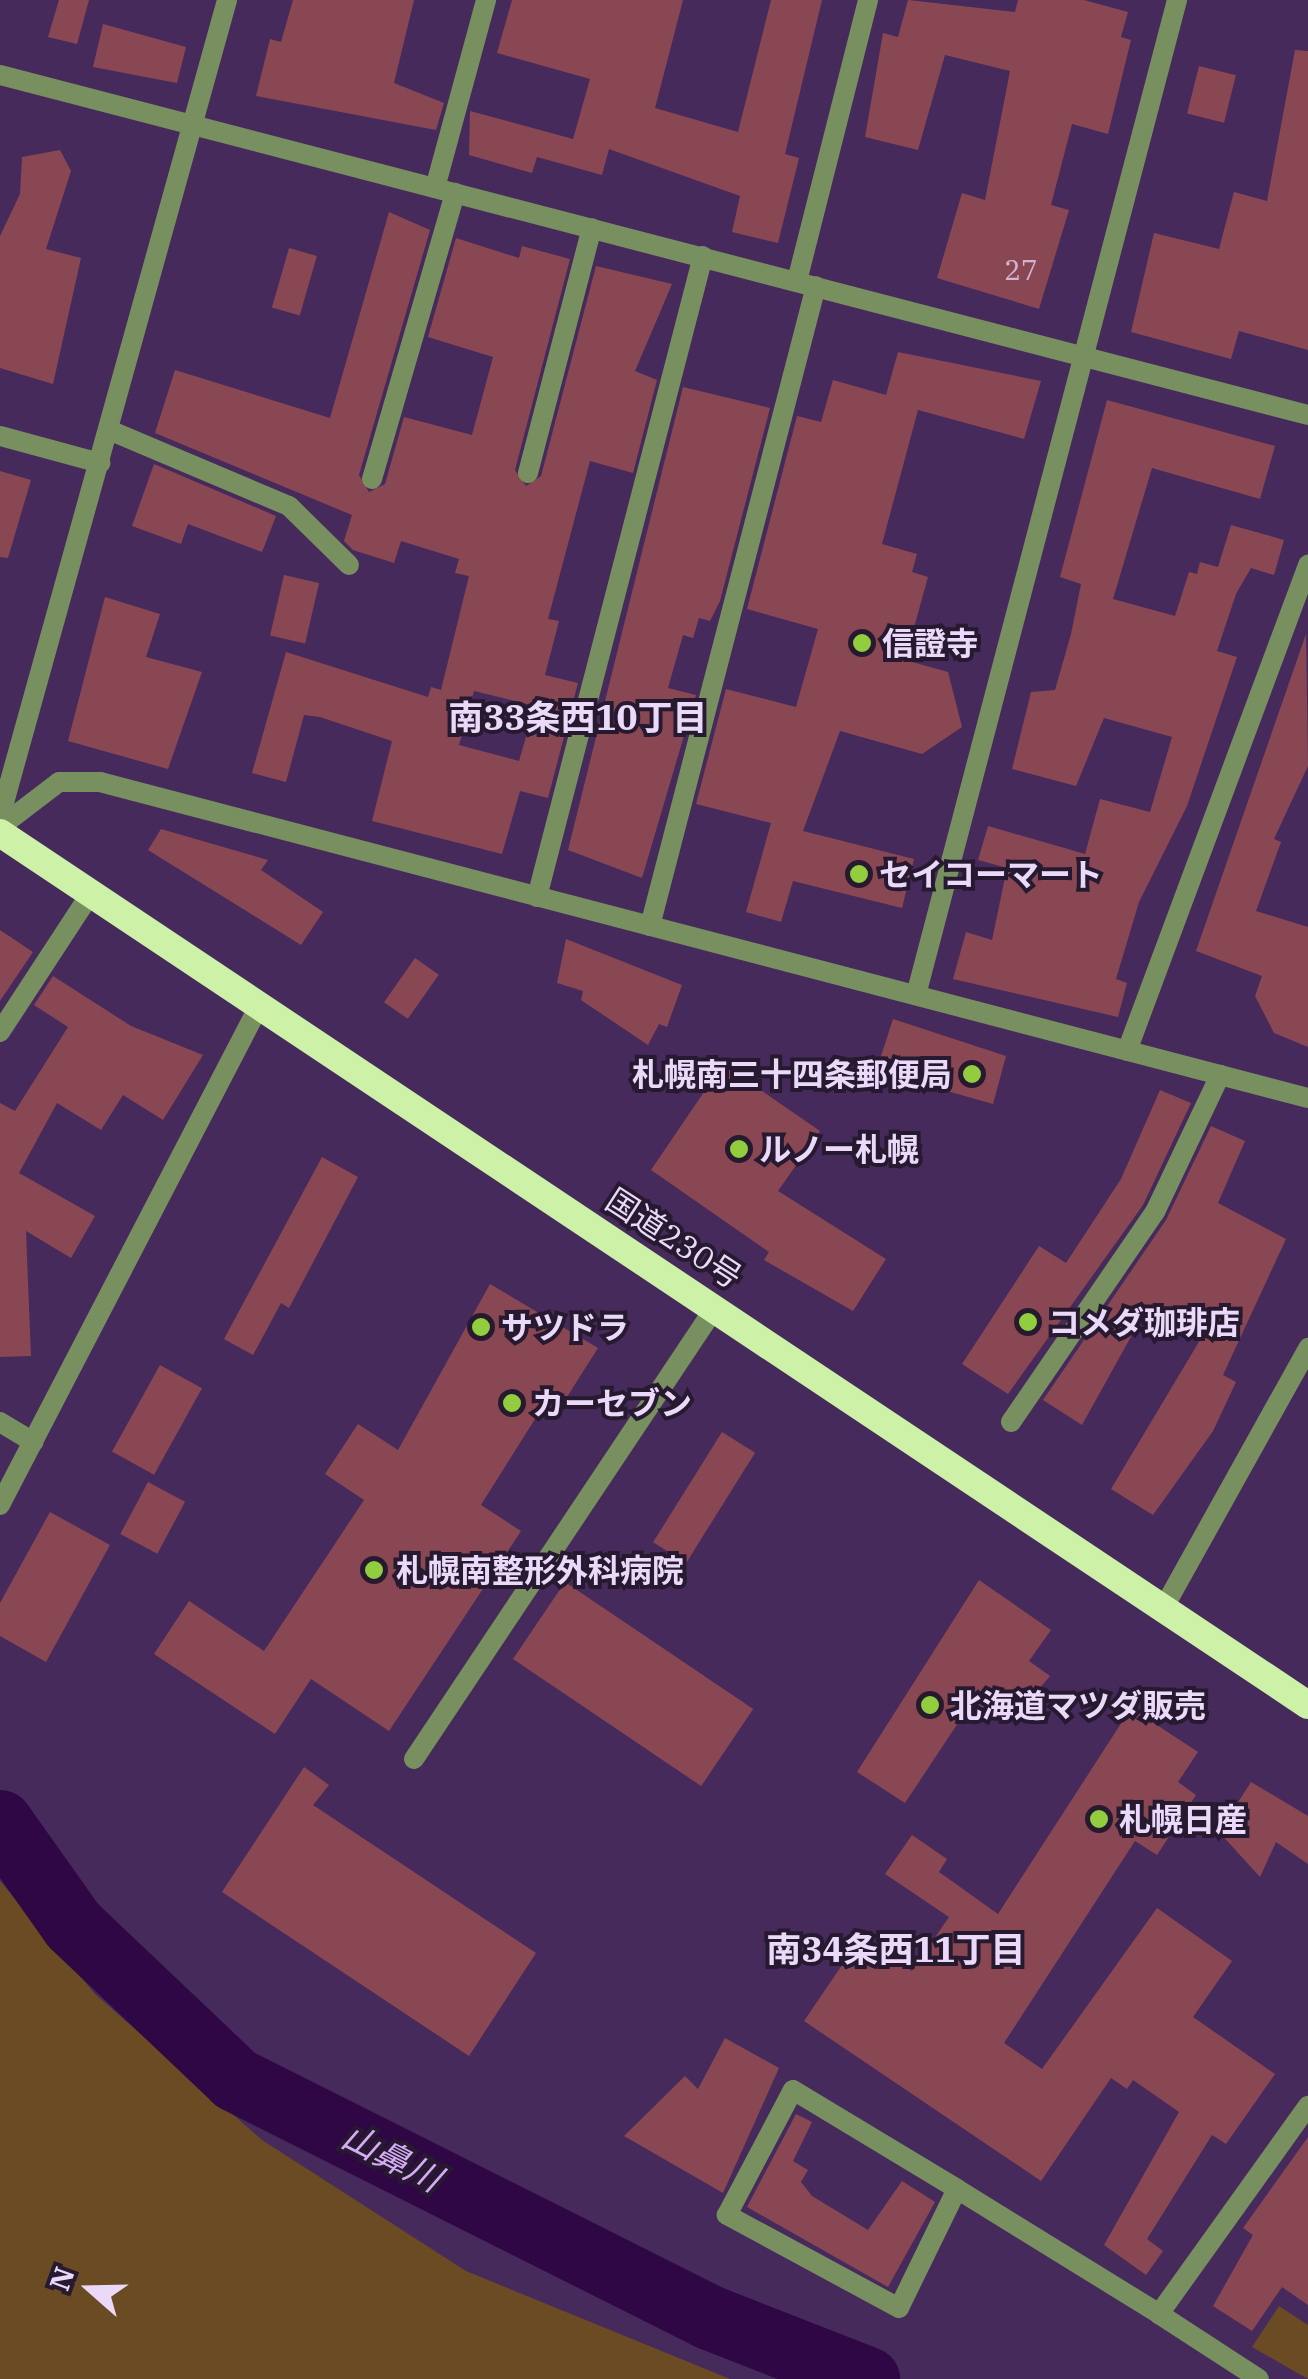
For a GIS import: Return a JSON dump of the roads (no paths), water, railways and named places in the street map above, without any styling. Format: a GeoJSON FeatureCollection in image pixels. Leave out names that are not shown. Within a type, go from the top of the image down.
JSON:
{"type":"FeatureCollection","features":[{"type":"Feature","properties":{"kind":"highway","name":"国道230号"},"geometry":{"type":"LineString","coordinates":[[0,830],[258,1008],[716,1306],[1308,1705]]}},
{"type":"Feature","properties":{"kind":"street"},"geometry":{"type":"LineString","coordinates":[[0,817],[227,0]]}},
{"type":"Feature","properties":{"kind":"street"},"geometry":{"type":"LineString","coordinates":[[372,479],[445,190],[486,0]]}},
{"type":"Feature","properties":{"kind":"street"},"geometry":{"type":"LineString","coordinates":[[650,926],[807,283],[868,0]]}},
{"type":"Feature","properties":{"kind":"street"},"geometry":{"type":"LineString","coordinates":[[916,995],[1177,0]]}},
{"type":"Feature","properties":{"kind":"street"},"geometry":{"type":"LineString","coordinates":[[0,75],[1308,415]]}},
{"type":"Feature","properties":{"kind":"street"},"geometry":{"type":"LineString","coordinates":[[528,472],[592,228]]}},
{"type":"Feature","properties":{"kind":"street"},"geometry":{"type":"LineString","coordinates":[[538,897],[703,256]]}},
{"type":"Feature","properties":{"kind":"street"},"geometry":{"type":"LineString","coordinates":[[109,430],[289,506],[349,565]]}},
{"type":"Feature","properties":{"kind":"street"},"geometry":{"type":"LineString","coordinates":[[0,436],[100,463]]}},
{"type":"Feature","properties":{"kind":"street"},"geometry":{"type":"LineString","coordinates":[[1127,1052],[1308,564]]}},
{"type":"Feature","properties":{"kind":"street"},"geometry":{"type":"LineString","coordinates":[[0,830],[60,782],[100,782],[1308,1098]]}},
{"type":"Feature","properties":{"kind":"street"},"geometry":{"type":"LineString","coordinates":[[0,1032],[91,893]]}},
{"type":"Feature","properties":{"kind":"street"},"geometry":{"type":"LineString","coordinates":[[0,1505],[258,1008]]}},
{"type":"Feature","properties":{"kind":"street"},"geometry":{"type":"LineString","coordinates":[[1011,1422],[1155,1212],[1220,1075]]}},
{"type":"Feature","properties":{"kind":"street"},"geometry":{"type":"LineString","coordinates":[[414,1759],[716,1306]]}},
{"type":"Feature","properties":{"kind":"street"},"geometry":{"type":"LineString","coordinates":[[1163,1608],[1308,1348]]}},
{"type":"Feature","properties":{"kind":"street"},"geometry":{"type":"LineString","coordinates":[[0,1422],[33,1442]]}},
{"type":"Feature","properties":{"kind":"street"},"geometry":{"type":"LineString","coordinates":[[957,2189],[899,2308],[727,2215],[792,2090],[957,2189],[1159,2314],[1258,2379]]}},
{"type":"Feature","properties":{"kind":"street"},"geometry":{"type":"LineString","coordinates":[[1159,2314],[1308,2106]]}},
{"type":"Feature","properties":{"kind":"waterway","name":"山鼻川"},"geometry":{"type":"LineString","coordinates":[[0,1822],[73,1925],[235,2079],[709,2317],[867,2379]]}},
{"type":"Feature","properties":{"kind":"place","name":"信證寺"},"geometry":{"type":"Point","coordinates":[862,643]}},
{"type":"Feature","properties":{"kind":"place","name":"セイコーマート"},"geometry":{"type":"Point","coordinates":[859,874]}},
{"type":"Feature","properties":{"kind":"place","name":"札幌南三十四条郵便局"},"geometry":{"type":"Point","coordinates":[972,1074]}},
{"type":"Feature","properties":{"kind":"place","name":"ルノー札幌"},"geometry":{"type":"Point","coordinates":[739,1149]}},
{"type":"Feature","properties":{"kind":"place","name":"コメダ珈琲店"},"geometry":{"type":"Point","coordinates":[1028,1322]}},
{"type":"Feature","properties":{"kind":"place","name":"サツドラ"},"geometry":{"type":"Point","coordinates":[481,1327]}},
{"type":"Feature","properties":{"kind":"place","name":"カーセブン"},"geometry":{"type":"Point","coordinates":[512,1403]}},
{"type":"Feature","properties":{"kind":"place","name":"札幌南整形外科病院"},"geometry":{"type":"Point","coordinates":[374,1570]}},
{"type":"Feature","properties":{"kind":"place","name":"北海道マツダ販売"},"geometry":{"type":"Point","coordinates":[930,1705]}},
{"type":"Feature","properties":{"kind":"place","name":"札幌日産"},"geometry":{"type":"Point","coordinates":[1099,1819]}},
{"type":"Feature","properties":{"kind":"district","name":"南33条西10丁目"},"geometry":{"type":"Point","coordinates":[578,717]}},
{"type":"Feature","properties":{"kind":"district","name":"南34条西11丁目"},"geometry":{"type":"Point","coordinates":[896,1949]}}]}
